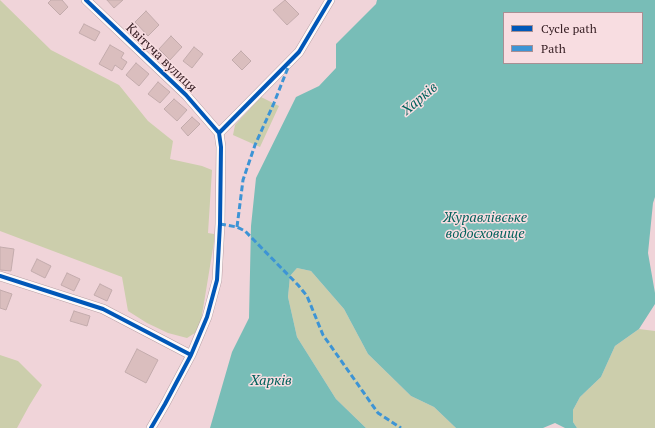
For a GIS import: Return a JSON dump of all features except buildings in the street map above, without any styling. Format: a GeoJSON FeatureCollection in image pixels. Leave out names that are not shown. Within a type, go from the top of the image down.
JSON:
{"type":"FeatureCollection","features":[{"type":"Feature","properties":{"kind":"street","name":"Квітуча вулиця"},"geometry":{"type":"LineString","coordinates":[[86,0],[186,96],[219,133]]}},
{"type":"Feature","properties":{"kind":"street"},"geometry":{"type":"LineString","coordinates":[[150,428],[165,404],[191,355],[207,317],[217,280],[220,224],[221,148],[219,133],[298,52],[330,0]]}},
{"type":"Feature","properties":{"kind":"street"},"geometry":{"type":"LineString","coordinates":[[0,276],[103,309],[191,355]]}},
{"type":"Feature","properties":{"kind":"green space"},"geometry":{"type":"Polygon","coordinates":[[[0,0],[51,50],[119,85],[148,121],[173,141],[170,159],[202,166],[212,170],[208,233],[214,234],[214,242],[201,321],[195,333],[187,338],[168,333],[147,323],[128,311],[122,277],[0,231],[0,0]]]}},
{"type":"Feature","properties":{"kind":"green space"},"geometry":{"type":"Polygon","coordinates":[[[261,97],[279,106],[260,147],[233,135],[235,125],[261,97]]]}},
{"type":"Feature","properties":{"kind":"green space"},"geometry":{"type":"Polygon","coordinates":[[[297,268],[311,271],[344,309],[368,354],[411,396],[434,407],[456,428],[366,428],[336,399],[297,337],[288,297],[290,276],[297,268]]]}},
{"type":"Feature","properties":{"kind":"green space"},"geometry":{"type":"Polygon","coordinates":[[[639,329],[655,331],[655,428],[577,428],[573,422],[573,410],[580,397],[601,377],[615,346],[639,329]]]}},
{"type":"Feature","properties":{"kind":"green space"},"geometry":{"type":"Polygon","coordinates":[[[0,355],[18,361],[42,385],[17,428],[0,428],[0,355]]]}},
{"type":"Feature","properties":{"kind":"water","name":"Журавлівське водосховище"},"geometry":{"type":"Polygon","coordinates":[[[377,0],[655,0],[655,197],[653,203],[648,253],[655,293],[655,304],[639,329],[615,346],[601,377],[580,397],[573,410],[573,422],[577,428],[565,428],[555,423],[543,428],[456,428],[434,407],[411,396],[368,354],[344,309],[311,271],[297,268],[290,276],[288,297],[297,337],[336,399],[366,428],[210,428],[232,352],[249,318],[251,226],[256,178],[296,97],[319,86],[336,68],[336,44],[376,4],[377,0]]]}},
{"type":"Feature","properties":{"kind":"marked path"},"geometry":{"type":"LineString","coordinates":[[237,227],[243,180],[255,145],[289,65]]}},
{"type":"Feature","properties":{"kind":"marked path"},"geometry":{"type":"LineString","coordinates":[[220,224],[237,227],[245,231],[298,285],[307,296],[323,335],[378,413],[401,428]]}},
{"type":"Feature","properties":{"kind":"cycle path"},"geometry":{"type":"LineString","coordinates":[[86,0],[186,95],[219,133]]}},
{"type":"Feature","properties":{"kind":"cycle path"},"geometry":{"type":"LineString","coordinates":[[219,133],[299,52],[330,0]]}},
{"type":"Feature","properties":{"kind":"cycle path"},"geometry":{"type":"LineString","coordinates":[[151,428],[191,355],[207,317],[217,280],[220,224],[221,147],[219,133]]}},
{"type":"Feature","properties":{"kind":"cycle path"},"geometry":{"type":"LineString","coordinates":[[0,276],[103,309],[191,355]]}},
{"type":"Feature","properties":{"kind":"water label","name":"Харків"},"geometry":{"type":"Point","coordinates":[420,99]}},
{"type":"Feature","properties":{"kind":"water label","name":"Харків"},"geometry":{"type":"Point","coordinates":[271,381]}}]}
